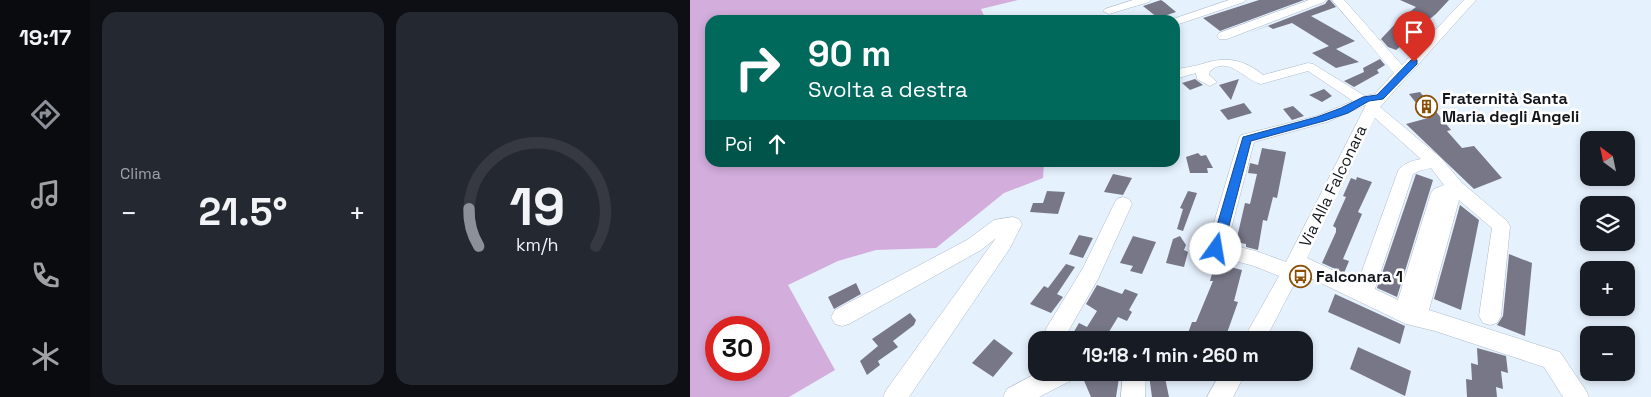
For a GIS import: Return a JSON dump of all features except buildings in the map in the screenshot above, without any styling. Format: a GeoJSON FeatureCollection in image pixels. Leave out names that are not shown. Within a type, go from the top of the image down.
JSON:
{"type":"FeatureCollection","features":[{"type":"Feature","properties":{"kind":"street"},"geometry":{"type":"LineString","coordinates":[[1109,11],[1145,0]]}},
{"type":"Feature","properties":{"kind":"street"},"geometry":{"type":"LineString","coordinates":[[1180,19],[1240,0]]}},
{"type":"Feature","properties":{"kind":"street"},"geometry":{"type":"LineString","coordinates":[[1223,36],[1320,0]]}},
{"type":"Feature","properties":{"kind":"street"},"geometry":{"type":"LineString","coordinates":[[1338,0],[1402,74]]}},
{"type":"Feature","properties":{"kind":"street","name":"Via Alla Falconara"},"geometry":{"type":"LineString","coordinates":[[1259,331],[1293,267],[1372,102],[1402,74],[1470,0]]}},
{"type":"Feature","properties":{"kind":"street"},"geometry":{"type":"LineString","coordinates":[[1180,73],[1213,64],[1233,64],[1248,69],[1261,80],[1308,67],[1314,68],[1372,102],[1435,162],[1452,188],[1501,226],[1490,316]]}},
{"type":"Feature","properties":{"kind":"street"},"geometry":{"type":"LineString","coordinates":[[1204,68],[1202,76],[1210,82]]}},
{"type":"Feature","properties":{"kind":"street"},"geometry":{"type":"LineString","coordinates":[[1372,102],[1320,119],[1247,139],[1216,249],[1293,267],[1413,316],[1435,321],[1552,358],[1577,397]]}},
{"type":"Feature","properties":{"kind":"street"},"geometry":{"type":"LineString","coordinates":[[1366,285],[1406,171],[1414,166],[1435,162]]}},
{"type":"Feature","properties":{"kind":"street"},"geometry":{"type":"LineString","coordinates":[[1452,188],[1451,198],[1421,306],[1408,301],[1440,194],[1452,188]]}},
{"type":"Feature","properties":{"kind":"street"},"geometry":{"type":"LineString","coordinates":[[1057,331],[1091,273],[1123,204]]}},
{"type":"Feature","properties":{"kind":"street"},"geometry":{"type":"LineString","coordinates":[[842,317],[974,244],[1000,225],[1013,224],[1003,243],[895,397]]}},
{"type":"Feature","properties":{"kind":"street"},"geometry":{"type":"LineString","coordinates":[[1015,397],[1046,381]]}},
{"type":"Feature","properties":{"kind":"street"},"geometry":{"type":"LineString","coordinates":[[1133,397],[1134,381]]}},
{"type":"Feature","properties":{"kind":"street"},"geometry":{"type":"LineString","coordinates":[[1219,397],[1229,381]]}},
{"type":"Feature","properties":{"kind":"shaded area"},"geometry":{"type":"Polygon","coordinates":[[[690,0],[1018,0],[981,9],[984,15],[705,15],[705,167],[1044,167],[1043,178],[1004,193],[936,248],[876,250],[838,261],[788,285],[835,370],[789,397],[690,397],[690,0]]]}},
{"type":"Feature","properties":{"kind":"place","name":"Fraternità Santa Maria degli Angeli"},"geometry":{"type":"Point","coordinates":[1426,107]}},
{"type":"Feature","properties":{"kind":"place","name":"Falconara 1"},"geometry":{"type":"Point","coordinates":[1300,276]}},
{"type":"Feature","properties":{"kind":"route"},"geometry":{"type":"LineString","coordinates":[[1216,249],[1247,139],[1320,119],[1345,110],[1366,99],[1380,97],[1414,62]]}}]}
